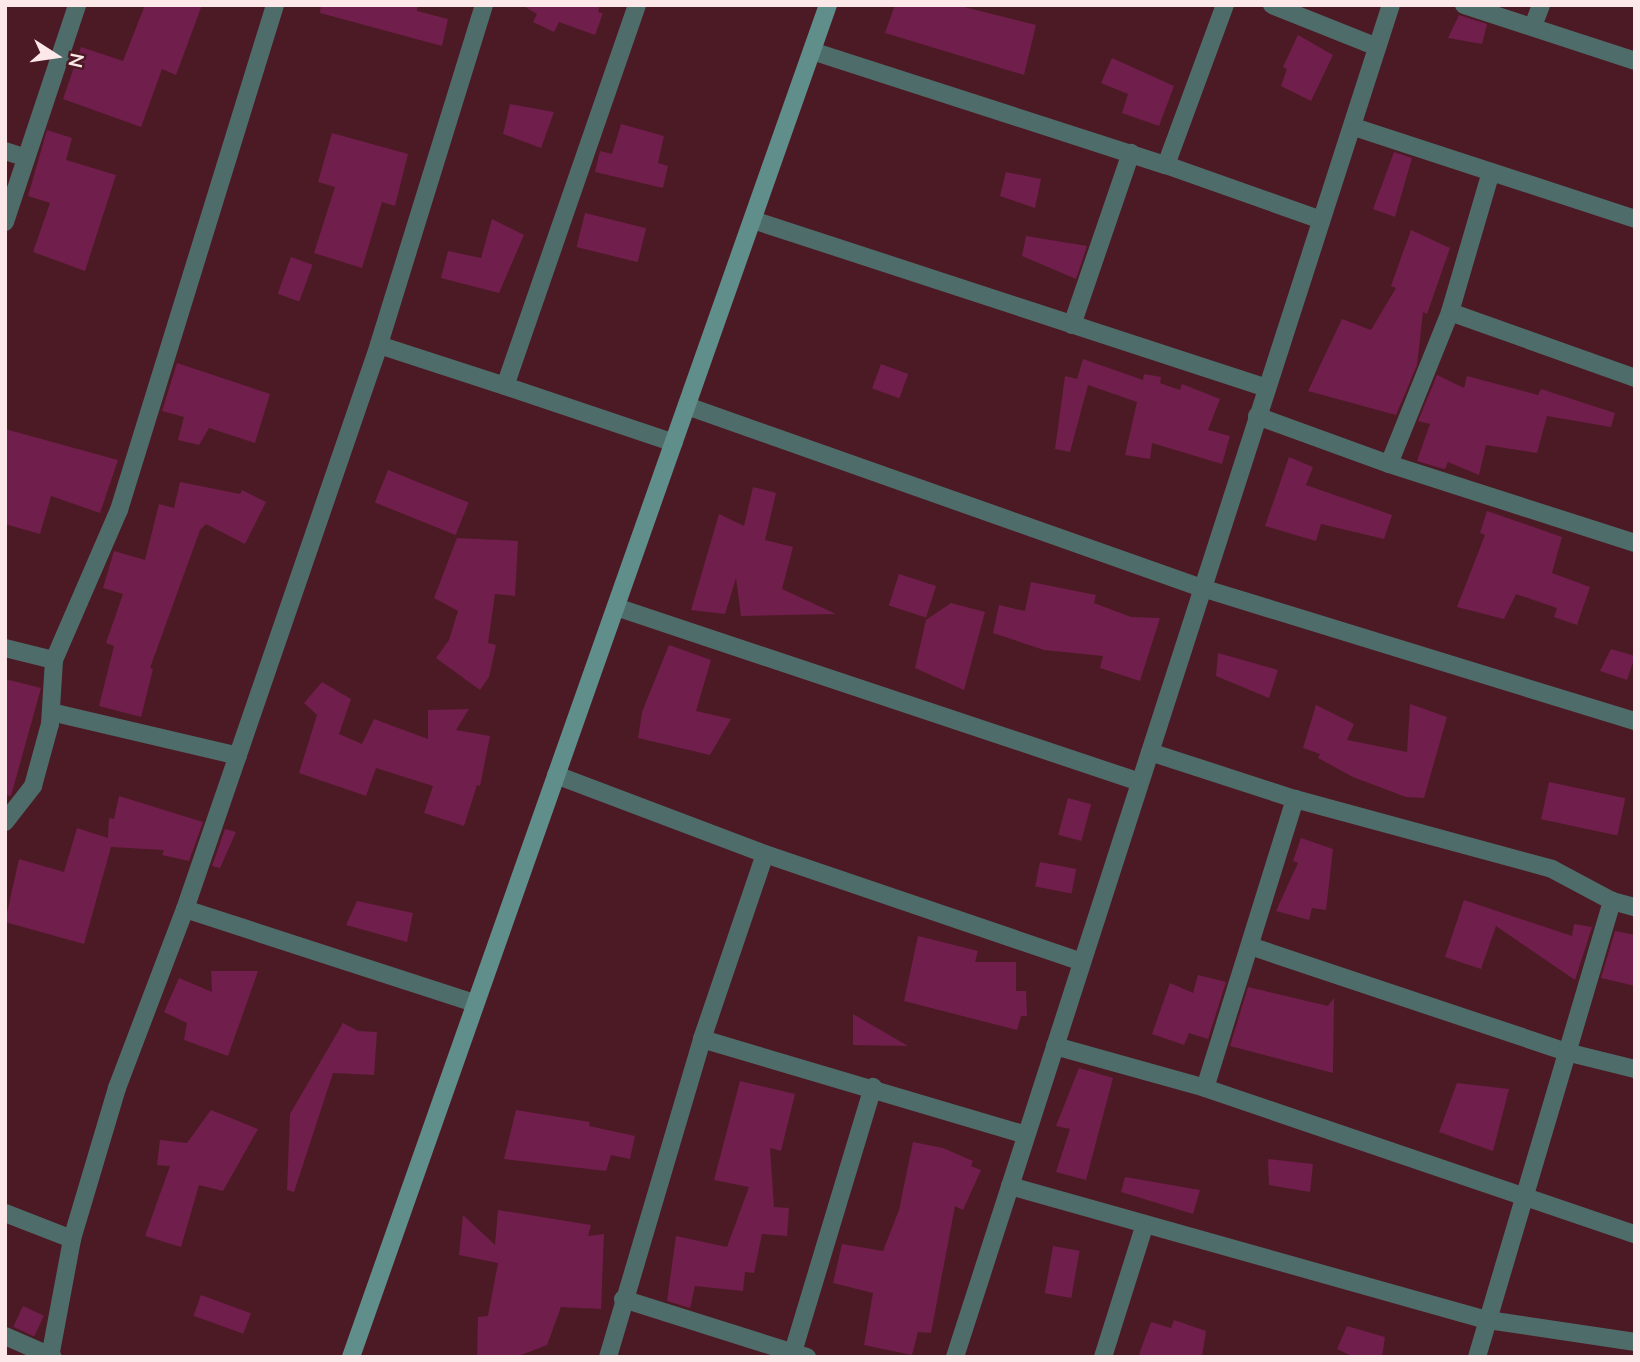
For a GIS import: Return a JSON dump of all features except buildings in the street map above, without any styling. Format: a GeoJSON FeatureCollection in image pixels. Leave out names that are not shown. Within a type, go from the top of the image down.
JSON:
{"type":"FeatureCollection","features":[{"type":"Feature","properties":{"kind":"street"},"geometry":{"type":"LineString","coordinates":[[5,222],[77,5]]}},
{"type":"Feature","properties":{"kind":"street"},"geometry":{"type":"LineString","coordinates":[[5,822],[33,786],[51,712],[54,660],[119,510],[275,5]]}},
{"type":"Feature","properties":{"kind":"street"},"geometry":{"type":"LineString","coordinates":[[5,1336],[51,1356],[72,1239],[117,1088],[185,909],[380,345],[484,5]]}},
{"type":"Feature","properties":{"kind":"street"},"geometry":{"type":"LineString","coordinates":[[505,386],[638,5]]}},
{"type":"Feature","properties":{"kind":"street"},"geometry":{"type":"LineString","coordinates":[[351,1357],[828,5]]}},
{"type":"Feature","properties":{"kind":"street"},"geometry":{"type":"LineString","coordinates":[[1166,164],[1225,5]]}},
{"type":"Feature","properties":{"kind":"street"},"geometry":{"type":"LineString","coordinates":[[1272,5],[1377,47]]}},
{"type":"Feature","properties":{"kind":"street"},"geometry":{"type":"LineString","coordinates":[[955,1357],[1257,416],[1354,127],[1391,5]]}},
{"type":"Feature","properties":{"kind":"street"},"geometry":{"type":"LineString","coordinates":[[1464,5],[1635,61]]}},
{"type":"Feature","properties":{"kind":"street"},"geometry":{"type":"LineString","coordinates":[[1533,26],[1541,5]]}},
{"type":"Feature","properties":{"kind":"street"},"geometry":{"type":"LineString","coordinates":[[812,51],[1166,164],[1321,220]]}},
{"type":"Feature","properties":{"kind":"street"},"geometry":{"type":"LineString","coordinates":[[1354,127],[1635,219]]}},
{"type":"Feature","properties":{"kind":"street"},"geometry":{"type":"LineString","coordinates":[[5,151],[26,158]]}},
{"type":"Feature","properties":{"kind":"street"},"geometry":{"type":"LineString","coordinates":[[1072,325],[1131,153]]}},
{"type":"Feature","properties":{"kind":"street"},"geometry":{"type":"LineString","coordinates":[[1390,464],[1450,312],[1492,172]]}},
{"type":"Feature","properties":{"kind":"street"},"geometry":{"type":"LineString","coordinates":[[753,220],[1267,388]]}},
{"type":"Feature","properties":{"kind":"street"},"geometry":{"type":"LineString","coordinates":[[1450,312],[1635,378]]}},
{"type":"Feature","properties":{"kind":"street"},"geometry":{"type":"LineString","coordinates":[[380,345],[674,443]]}},
{"type":"Feature","properties":{"kind":"street"},"geometry":{"type":"LineString","coordinates":[[687,406],[1202,588],[1635,721]]}},
{"type":"Feature","properties":{"kind":"street"},"geometry":{"type":"LineString","coordinates":[[1257,416],[1390,464],[1635,543]]}},
{"type":"Feature","properties":{"kind":"street"},"geometry":{"type":"LineString","coordinates":[[616,607],[1140,782]]}},
{"type":"Feature","properties":{"kind":"street"},"geometry":{"type":"LineString","coordinates":[[5,648],[54,660]]}},
{"type":"Feature","properties":{"kind":"street"},"geometry":{"type":"LineString","coordinates":[[51,712],[238,756]]}},
{"type":"Feature","properties":{"kind":"street"},"geometry":{"type":"LineString","coordinates":[[1150,752],[1295,799],[1552,869],[1612,901],[1635,907]]}},
{"type":"Feature","properties":{"kind":"street"},"geometry":{"type":"LineString","coordinates":[[556,775],[765,854],[1082,962]]}},
{"type":"Feature","properties":{"kind":"street"},"geometry":{"type":"LineString","coordinates":[[1205,1088],[1295,799]]}},
{"type":"Feature","properties":{"kind":"street"},"geometry":{"type":"LineString","coordinates":[[608,1357],[702,1038],[765,854]]}},
{"type":"Feature","properties":{"kind":"street"},"geometry":{"type":"LineString","coordinates":[[1477,1357],[1612,901]]}},
{"type":"Feature","properties":{"kind":"street"},"geometry":{"type":"LineString","coordinates":[[185,909],[475,1003]]}},
{"type":"Feature","properties":{"kind":"street"},"geometry":{"type":"LineString","coordinates":[[1250,946],[1566,1052],[1635,1069]]}},
{"type":"Feature","properties":{"kind":"street"},"geometry":{"type":"LineString","coordinates":[[702,1038],[873,1087],[1026,1135]]}},
{"type":"Feature","properties":{"kind":"street"},"geometry":{"type":"LineString","coordinates":[[1055,1046],[1205,1088],[1635,1234]]}},
{"type":"Feature","properties":{"kind":"street"},"geometry":{"type":"LineString","coordinates":[[624,1299],[800,1354],[873,1087]]}},
{"type":"Feature","properties":{"kind":"street"},"geometry":{"type":"LineString","coordinates":[[1010,1186],[1488,1320],[1635,1342],[1630,1357]]}},
{"type":"Feature","properties":{"kind":"street"},"geometry":{"type":"LineString","coordinates":[[5,1213],[72,1239]]}},
{"type":"Feature","properties":{"kind":"street"},"geometry":{"type":"LineString","coordinates":[[1103,1357],[1145,1224]]}}]}
